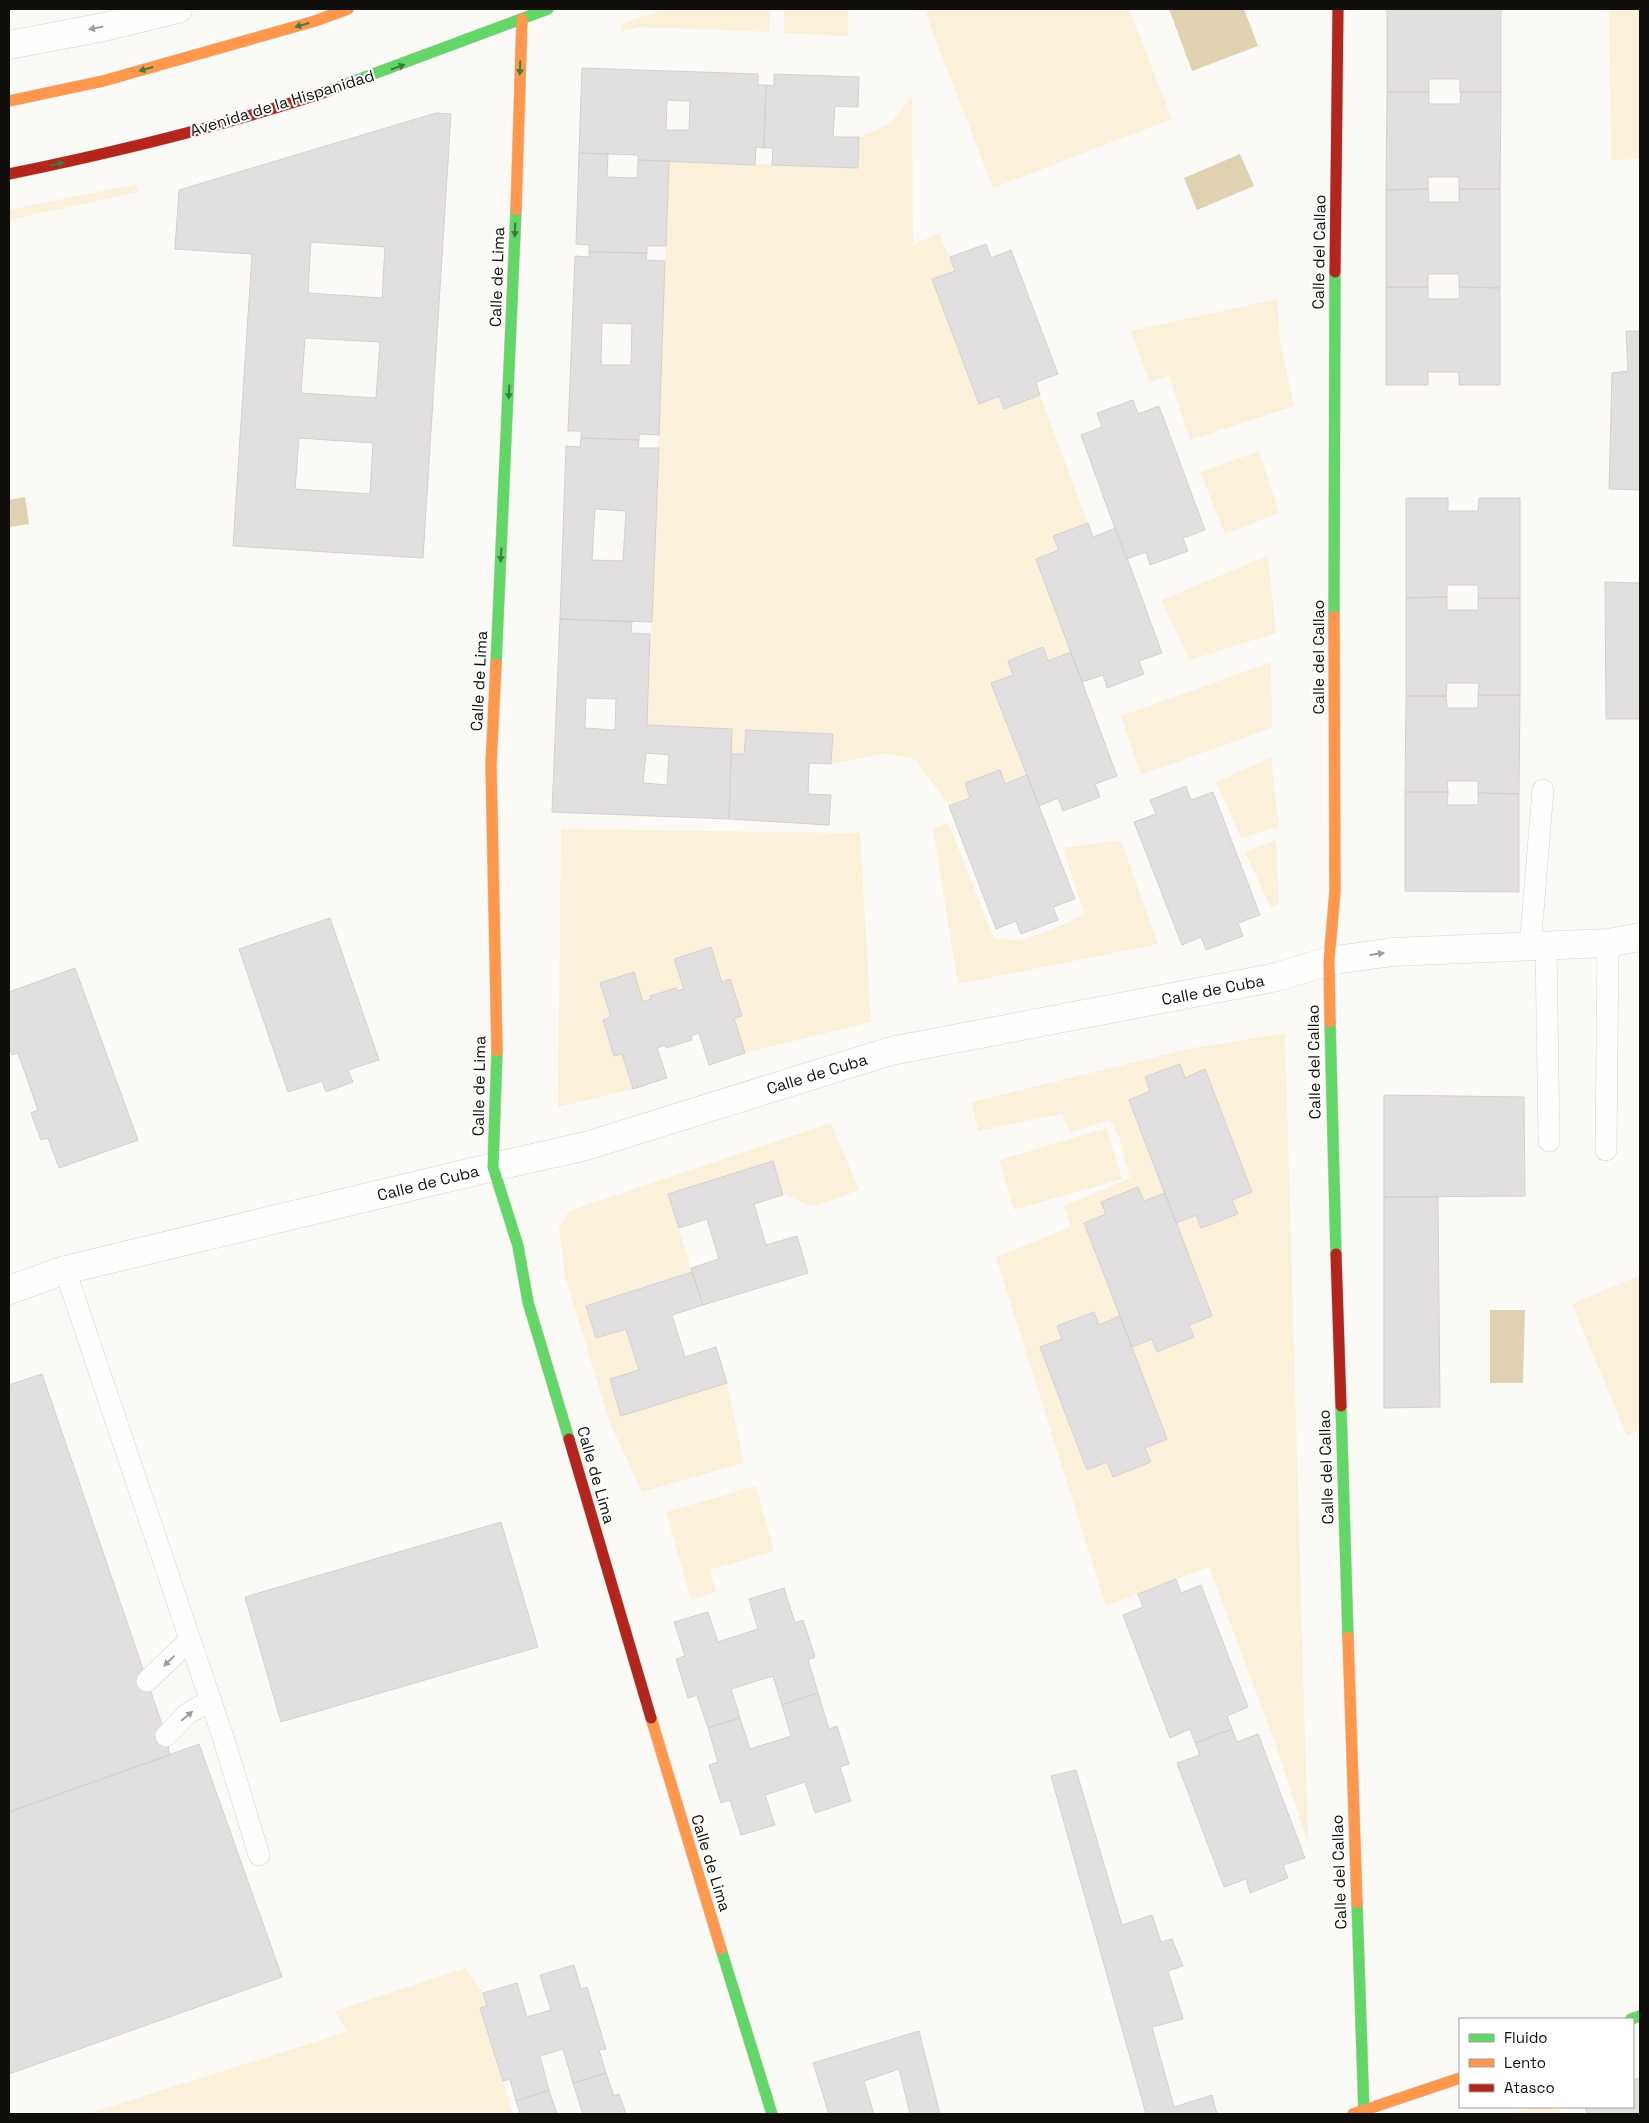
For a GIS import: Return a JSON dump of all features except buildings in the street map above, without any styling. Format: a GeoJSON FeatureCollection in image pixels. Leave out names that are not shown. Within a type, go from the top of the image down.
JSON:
{"type":"FeatureCollection","features":[{"type":"Feature","properties":{"kind":"street"},"geometry":{"type":"LineString","coordinates":[[9,45],[104,27],[178,9]]}},
{"type":"Feature","properties":{"kind":"street"},"geometry":{"type":"LineString","coordinates":[[9,101],[103,81],[316,21],[348,9]]}},
{"type":"Feature","properties":{"kind":"street","name":"Avenida de la Hispanidad"},"geometry":{"type":"LineString","coordinates":[[9,174],[99,156],[263,112],[413,62],[548,9]]}},
{"type":"Feature","properties":{"kind":"street","name":"Calle del Callao"},"geometry":{"type":"LineString","coordinates":[[1338,9],[1334,390],[1335,892],[1329,962],[1330,1080],[1360,2113]]}},
{"type":"Feature","properties":{"kind":"street","name":"Calle de Lima"},"geometry":{"type":"LineString","coordinates":[[522,19],[512,343],[491,765],[497,1075],[493,1167],[518,1246],[528,1302],[691,1852],[772,2114]]}},
{"type":"Feature","properties":{"kind":"street","name":"Calle de Cuba"},"geometry":{"type":"LineString","coordinates":[[9,1290],[65,1270],[586,1146],[890,1051],[1277,978],[1329,962],[1392,952],[1608,944],[1640,937]]}},
{"type":"Feature","properties":{"kind":"street"},"geometry":{"type":"LineString","coordinates":[[1360,2113],[1459,2078]]}},
{"type":"Feature","properties":{"kind":"lane"},"geometry":{"type":"LineString","coordinates":[[1543,790],[1538,947],[1549,1141]]}},
{"type":"Feature","properties":{"kind":"lane"},"geometry":{"type":"LineString","coordinates":[[1606,1150],[1608,944]]}},
{"type":"Feature","properties":{"kind":"lane"},"geometry":{"type":"LineString","coordinates":[[65,1270],[211,1700],[259,1855]]}},
{"type":"Feature","properties":{"kind":"lane"},"geometry":{"type":"LineString","coordinates":[[147,1681],[190,1640]]}},
{"type":"Feature","properties":{"kind":"lane"},"geometry":{"type":"LineString","coordinates":[[166,1736],[187,1714],[211,1700]]}},
{"type":"Feature","properties":{"kind":"shaded area"},"geometry":{"type":"Polygon","coordinates":[[[664,9],[770,9],[769,32],[640,27],[620,32],[622,24],[664,9]]]}},
{"type":"Feature","properties":{"kind":"shaded area"},"geometry":{"type":"Polygon","coordinates":[[[784,9],[848,9],[848,36],[784,33],[784,9]]]}},
{"type":"Feature","properties":{"kind":"shaded area"},"geometry":{"type":"Polygon","coordinates":[[[932,9],[1129,9],[1172,119],[993,188],[925,12],[932,9]]]}},
{"type":"Feature","properties":{"kind":"shaded area"},"geometry":{"type":"Polygon","coordinates":[[[1169,9],[1244,9],[1258,46],[1192,71],[1169,9]]]}},
{"type":"Feature","properties":{"kind":"shaded area"},"geometry":{"type":"Polygon","coordinates":[[[1609,9],[1640,9],[1640,159],[1611,160],[1609,9]]]}},
{"type":"Feature","properties":{"kind":"shaded area"},"geometry":{"type":"Polygon","coordinates":[[[912,97],[913,245],[939,233],[955,271],[933,279],[980,403],[999,396],[1004,409],[1040,395],[1088,523],[1054,537],[1059,550],[1071,652],[1048,661],[1043,647],[1008,661],[1013,675],[991,683],[1027,775],[1005,784],[1000,770],[965,783],[970,798],[949,806],[916,760],[886,753],[831,764],[833,734],[746,730],[744,754],[731,754],[732,729],[647,725],[669,161],[858,168],[859,137],[889,124],[912,97]]]}},
{"type":"Feature","properties":{"kind":"shaded area"},"geometry":{"type":"Polygon","coordinates":[[[1240,154],[1254,186],[1197,210],[1184,178],[1240,154]]]}},
{"type":"Feature","properties":{"kind":"shaded area"},"geometry":{"type":"Polygon","coordinates":[[[136,184],[138,192],[9,220],[9,210],[136,184]]]}},
{"type":"Feature","properties":{"kind":"shaded area"},"geometry":{"type":"Polygon","coordinates":[[[1277,299],[1280,340],[1294,406],[1190,440],[1169,376],[1149,382],[1131,331],[1277,299]]]}},
{"type":"Feature","properties":{"kind":"shaded area"},"geometry":{"type":"Polygon","coordinates":[[[1259,451],[1279,513],[1225,534],[1200,472],[1259,451]]]}},
{"type":"Feature","properties":{"kind":"shaded area"},"geometry":{"type":"Polygon","coordinates":[[[25,497],[29,524],[9,527],[9,500],[25,497]]]}},
{"type":"Feature","properties":{"kind":"shaded area"},"geometry":{"type":"Polygon","coordinates":[[[1268,556],[1276,633],[1190,660],[1161,600],[1268,556]]]}},
{"type":"Feature","properties":{"kind":"shaded area"},"geometry":{"type":"Polygon","coordinates":[[[1271,662],[1272,728],[1141,775],[1121,716],[1271,662]]]}},
{"type":"Feature","properties":{"kind":"shaded area"},"geometry":{"type":"Polygon","coordinates":[[[1271,757],[1279,827],[1241,838],[1216,782],[1271,757]]]}},
{"type":"Feature","properties":{"kind":"shaded area"},"geometry":{"type":"Polygon","coordinates":[[[948,822],[994,938],[1020,941],[1067,923],[1084,913],[1063,848],[1121,840],[1158,944],[958,984],[933,829],[948,822]]]}},
{"type":"Feature","properties":{"kind":"shaded area"},"geometry":{"type":"Polygon","coordinates":[[[561,829],[860,833],[871,1022],[745,1053],[734,1018],[730,979],[724,981],[710,947],[675,959],[684,989],[677,991],[676,989],[650,996],[651,999],[643,1002],[633,972],[600,983],[611,1017],[603,1020],[614,1056],[622,1054],[633,1089],[558,1107],[561,829]]]}},
{"type":"Feature","properties":{"kind":"shaded area"},"geometry":{"type":"Polygon","coordinates":[[[1276,840],[1279,904],[1271,908],[1245,852],[1276,840]]]}},
{"type":"Feature","properties":{"kind":"shaded area"},"geometry":{"type":"Polygon","coordinates":[[[1285,1033],[1308,1843],[1274,1740],[1209,1567],[1106,1606],[996,1257],[1071,1227],[1064,1206],[1130,1178],[1119,1137],[1110,1120],[1070,1132],[1062,1114],[978,1131],[972,1102],[1187,1049],[1285,1033]],[[1205,1070],[1185,1078],[1145,1077],[1150,1091],[1129,1100],[1165,1193],[1144,1201],[1138,1188],[1102,1202],[1106,1214],[1084,1223],[1120,1316],[1099,1325],[1094,1312],[1057,1326],[1062,1339],[1040,1347],[1087,1469],[1107,1462],[1113,1476],[1151,1462],[1145,1448],[1167,1438],[1132,1347],[1152,1339],[1157,1351],[1194,1337],[1189,1325],[1212,1316],[1176,1223],[1196,1215],[1201,1228],[1237,1214],[1232,1200],[1252,1192],[1205,1070]]]}},
{"type":"Feature","properties":{"kind":"shaded area"},"geometry":{"type":"Polygon","coordinates":[[[831,1123],[859,1190],[813,1207],[783,1194],[773,1162],[668,1194],[692,1272],[586,1306],[596,1338],[626,1329],[639,1370],[610,1379],[621,1416],[727,1383],[744,1463],[642,1492],[609,1421],[565,1276],[559,1227],[569,1211],[831,1123]]]}},
{"type":"Feature","properties":{"kind":"shaded area"},"geometry":{"type":"Polygon","coordinates":[[[1107,1128],[1122,1179],[1014,1210],[999,1160],[1107,1128]]]}},
{"type":"Feature","properties":{"kind":"shaded area"},"geometry":{"type":"Polygon","coordinates":[[[1640,1275],[1640,1430],[1627,1436],[1572,1304],[1640,1275]]]}},
{"type":"Feature","properties":{"kind":"shaded area"},"geometry":{"type":"Polygon","coordinates":[[[1490,1310],[1525,1310],[1523,1383],[1490,1383],[1490,1310]]]}},
{"type":"Feature","properties":{"kind":"shaded area"},"geometry":{"type":"Polygon","coordinates":[[[756,1486],[774,1551],[710,1570],[716,1592],[691,1600],[666,1512],[756,1486]]]}},
{"type":"Feature","properties":{"kind":"shaded area"},"geometry":{"type":"Polygon","coordinates":[[[466,1968],[483,1993],[487,2006],[481,2008],[513,2114],[86,2114],[347,2032],[335,2011],[466,1968]]]}},
{"type":"Feature","properties":{"kind":"shaded area"},"geometry":{"type":"Polygon","coordinates":[[[1528,2108],[1558,2108],[1561,2114],[1509,2114],[1528,2108]]]}},
{"type":"Feature","properties":{"kind":"traffic: fast"},"geometry":{"type":"LineString","coordinates":[[325,92],[548,9]]}},
{"type":"Feature","properties":{"kind":"traffic: fast"},"geometry":{"type":"LineString","coordinates":[[496,664],[516,210]]}},
{"type":"Feature","properties":{"kind":"traffic: fast"},"geometry":{"type":"LineString","coordinates":[[1334,616],[1335,272]]}},
{"type":"Feature","properties":{"kind":"traffic: fast"},"geometry":{"type":"LineString","coordinates":[[1330,1022],[1336,1254]]}},
{"type":"Feature","properties":{"kind":"traffic: fast"},"geometry":{"type":"LineString","coordinates":[[497,1051],[493,1167],[518,1246],[528,1302],[569,1439]]}},
{"type":"Feature","properties":{"kind":"traffic: fast"},"geometry":{"type":"LineString","coordinates":[[1341,1406],[1348,1637]]}},
{"type":"Feature","properties":{"kind":"traffic: fast"},"geometry":{"type":"LineString","coordinates":[[1357,1903],[1364,2114]]}},
{"type":"Feature","properties":{"kind":"traffic: fast"},"geometry":{"type":"LineString","coordinates":[[721,1949],[772,2114]]}},
{"type":"Feature","properties":{"kind":"traffic: fast"},"geometry":{"type":"LineString","coordinates":[[1634,2018],[1640,2016]]}},
{"type":"Feature","properties":{"kind":"traffic: slow"},"geometry":{"type":"LineString","coordinates":[[9,101],[103,81],[315,21],[348,9]]}},
{"type":"Feature","properties":{"kind":"traffic: slow"},"geometry":{"type":"LineString","coordinates":[[516,210],[522,19]]}},
{"type":"Feature","properties":{"kind":"traffic: slow"},"geometry":{"type":"LineString","coordinates":[[1330,1022],[1329,961],[1335,891],[1334,616]]}},
{"type":"Feature","properties":{"kind":"traffic: slow"},"geometry":{"type":"LineString","coordinates":[[496,664],[491,765],[497,1051]]}},
{"type":"Feature","properties":{"kind":"traffic: slow"},"geometry":{"type":"LineString","coordinates":[[1348,1637],[1357,1903]]}},
{"type":"Feature","properties":{"kind":"traffic: slow"},"geometry":{"type":"LineString","coordinates":[[651,1718],[721,1949]]}},
{"type":"Feature","properties":{"kind":"traffic: slow"},"geometry":{"type":"LineString","coordinates":[[1353,2114],[1459,2078]]}},
{"type":"Feature","properties":{"kind":"traffic: jam"},"geometry":{"type":"LineString","coordinates":[[1335,272],[1338,9]]}},
{"type":"Feature","properties":{"kind":"traffic: jam"},"geometry":{"type":"LineString","coordinates":[[9,174],[168,138],[286,105],[325,92]]}},
{"type":"Feature","properties":{"kind":"traffic: jam"},"geometry":{"type":"LineString","coordinates":[[1336,1254],[1341,1406]]}},
{"type":"Feature","properties":{"kind":"traffic: jam"},"geometry":{"type":"LineString","coordinates":[[569,1439],[651,1718]]}}]}
